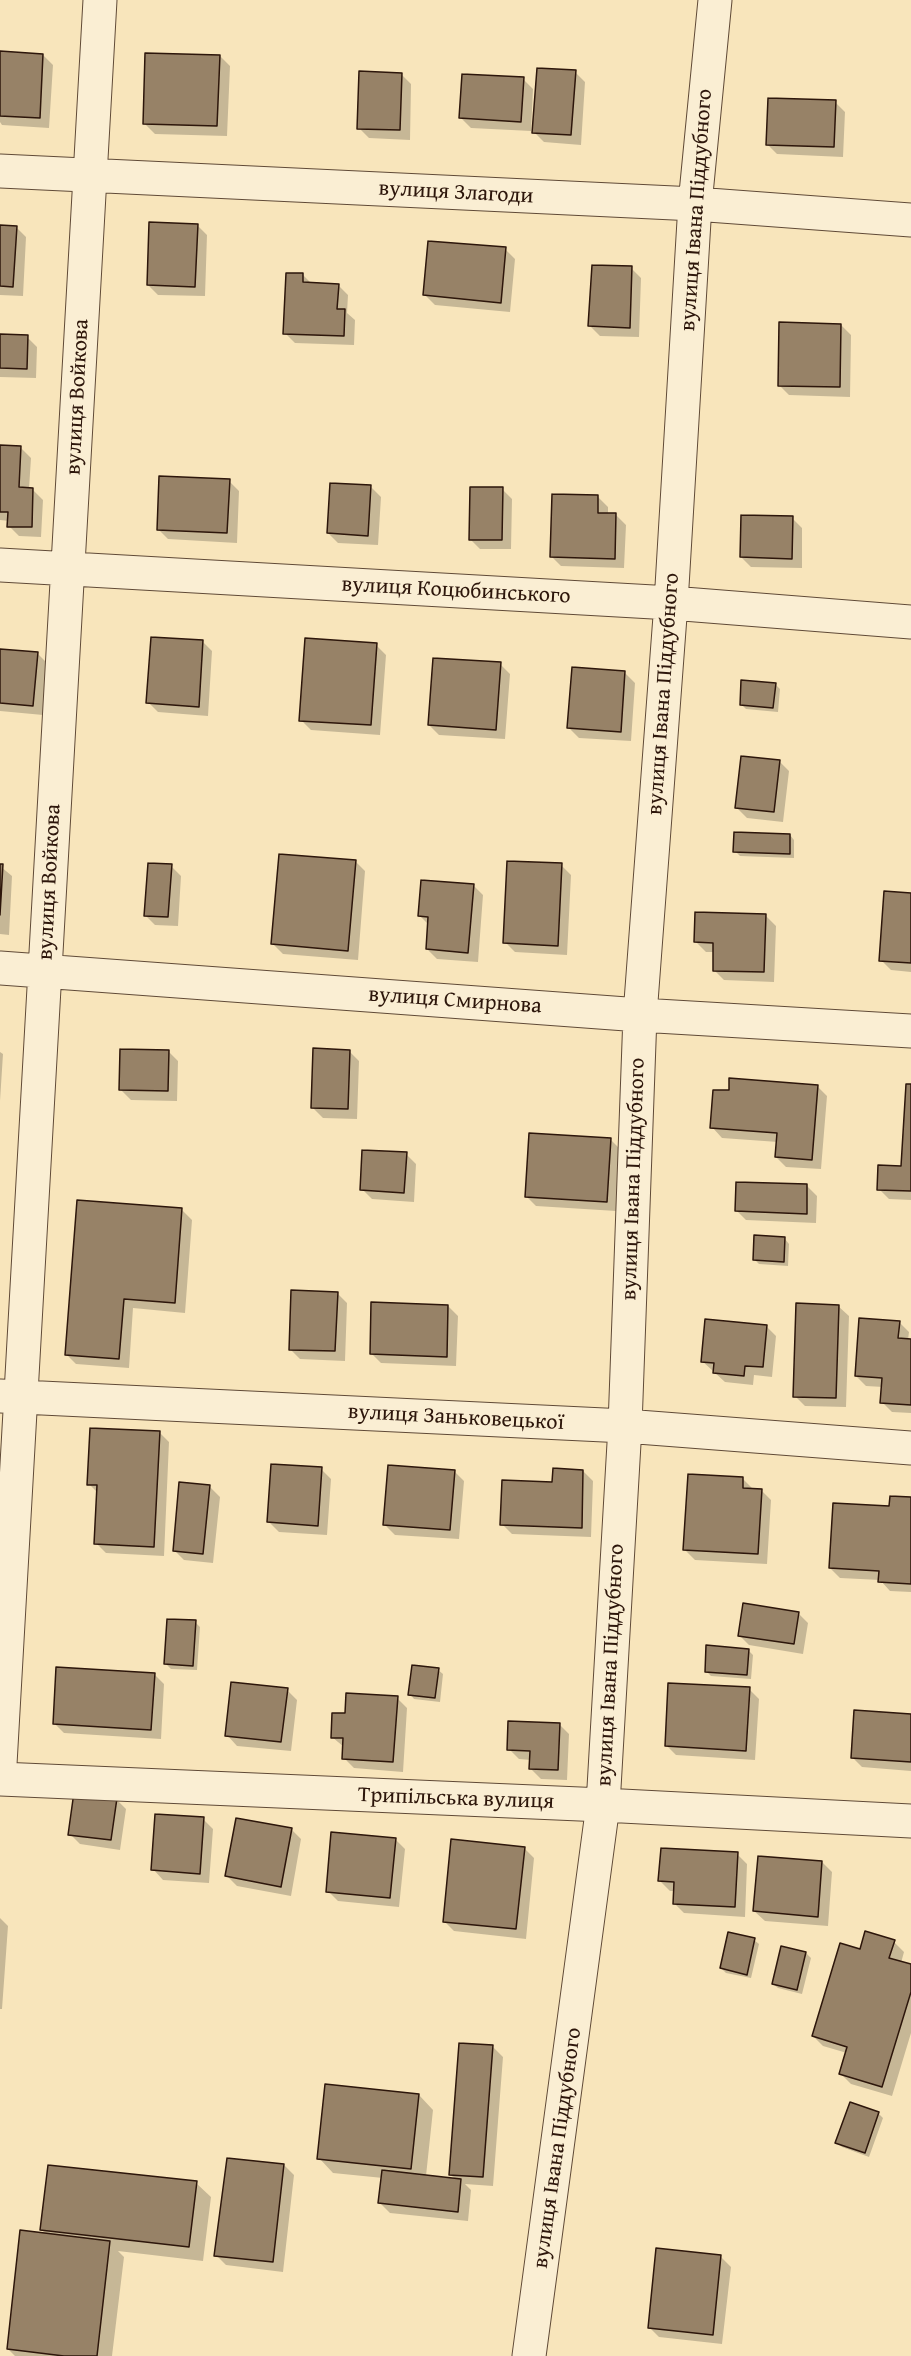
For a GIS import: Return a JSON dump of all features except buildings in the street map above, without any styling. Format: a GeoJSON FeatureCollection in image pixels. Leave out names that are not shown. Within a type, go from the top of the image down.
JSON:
{"type":"FeatureCollection","features":[{"type":"Feature","properties":{"kind":"street","name":"вулиця Войкова"},"geometry":{"type":"LineString","coordinates":[[0,1764],[10,1397],[45,970],[100,0]]}},
{"type":"Feature","properties":{"kind":"street","name":"вулиця Івана Піддубного"},"geometry":{"type":"LineString","coordinates":[[530,2356],[603,1805],[625,1426],[640,1015],[671,603],[695,204],[715,0]]}},
{"type":"Feature","properties":{"kind":"street","name":"вулиця Злагоди"},"geometry":{"type":"LineString","coordinates":[[0,171],[695,204],[911,220]]}},
{"type":"Feature","properties":{"kind":"street","name":"вулиця Коцюбинського"},"geometry":{"type":"LineString","coordinates":[[0,566],[671,603],[911,622]]}},
{"type":"Feature","properties":{"kind":"street","name":"вулиця Смирнова"},"geometry":{"type":"LineString","coordinates":[[0,968],[640,1015],[911,1031]]}},
{"type":"Feature","properties":{"kind":"street","name":"вулиця Заньковецької"},"geometry":{"type":"LineString","coordinates":[[10,1397],[625,1426],[911,1448]]}},
{"type":"Feature","properties":{"kind":"street","name":"Трипільська вулиця"},"geometry":{"type":"LineString","coordinates":[[0,1779],[911,1821]]}}]}
